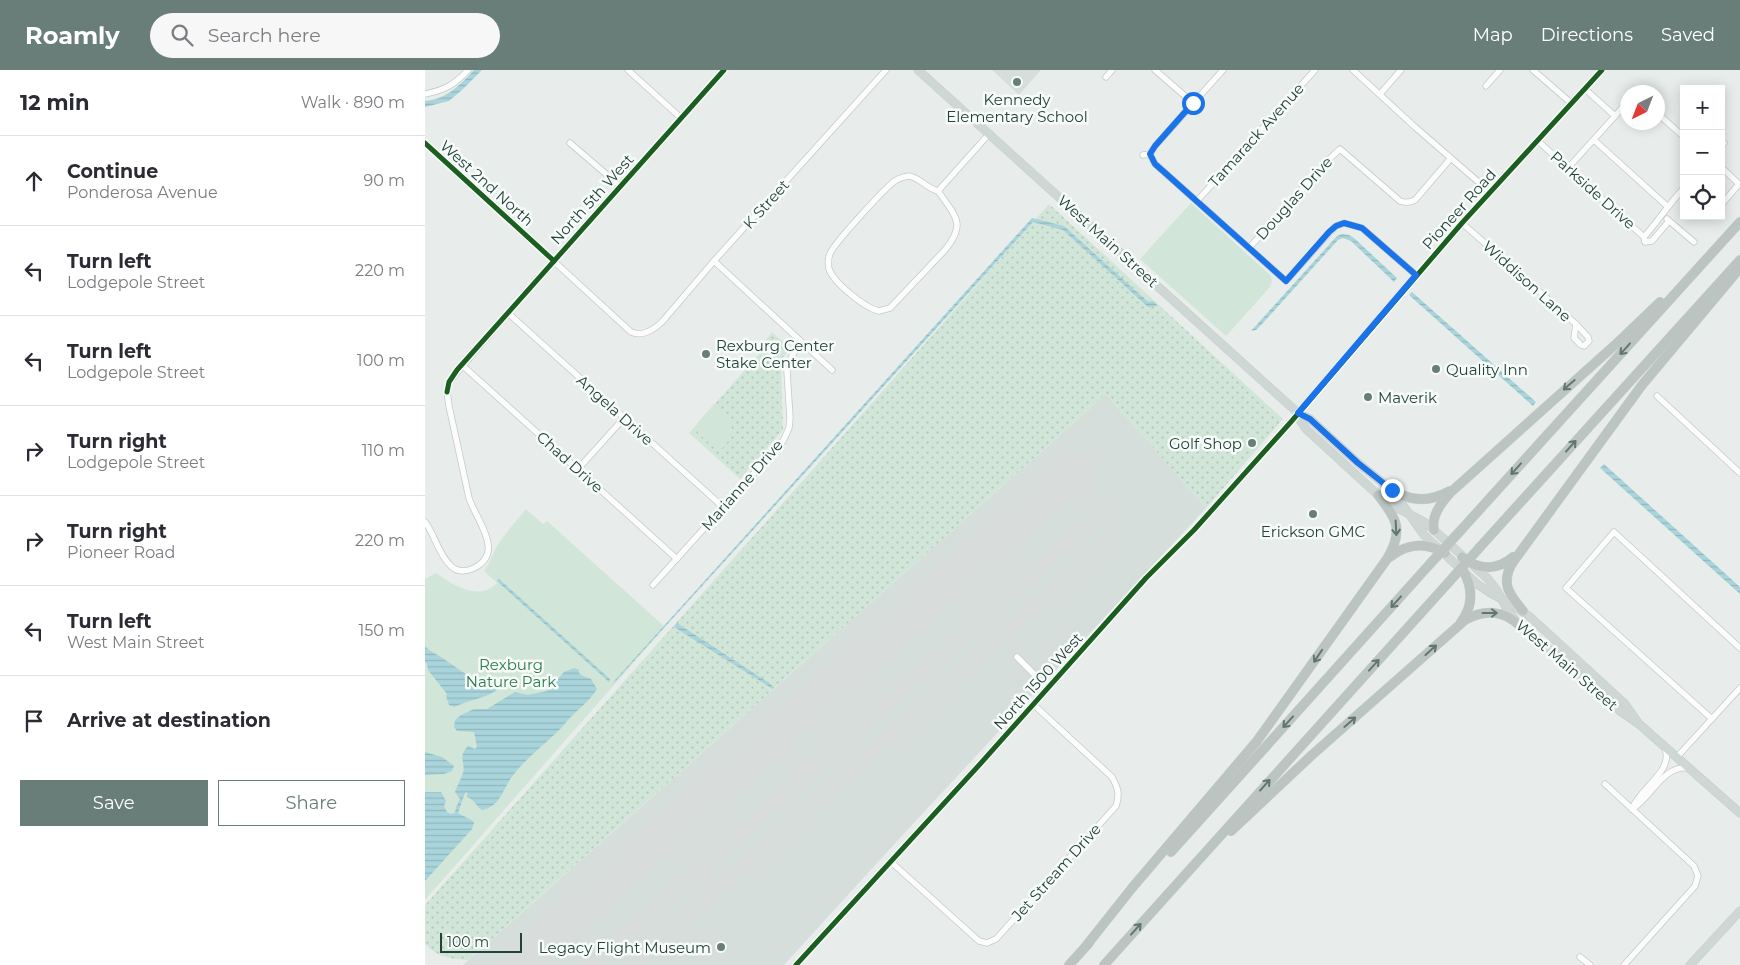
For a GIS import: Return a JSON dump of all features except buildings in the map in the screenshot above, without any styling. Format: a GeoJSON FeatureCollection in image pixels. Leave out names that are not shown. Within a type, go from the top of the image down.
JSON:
{"type":"FeatureCollection","features":[{"type":"Feature","properties":{"kind":"highway"},"geometry":{"type":"LineString","coordinates":[[1069,965],[1740,222]]}},
{"type":"Feature","properties":{"kind":"highway"},"geometry":{"type":"LineString","coordinates":[[1434,530],[1433,521],[1445,498],[1615,345],[1719,244]]}},
{"type":"Feature","properties":{"kind":"highway"},"geometry":{"type":"LineString","coordinates":[[1104,965],[1740,260]]}},
{"type":"Feature","properties":{"kind":"highway"},"geometry":{"type":"LineString","coordinates":[[1523,611],[1509,593],[1507,579],[1511,566],[1642,385],[1740,268]]}},
{"type":"Feature","properties":{"kind":"highway"},"geometry":{"type":"LineString","coordinates":[[1387,486],[1404,496],[1418,500],[1438,497],[1456,487]]}},
{"type":"Feature","properties":{"kind":"highway"},"geometry":{"type":"LineString","coordinates":[[1086,946],[1137,882],[1257,741],[1383,564],[1393,547],[1397,536],[1397,528],[1393,514],[1378,495]]}},
{"type":"Feature","properties":{"kind":"highway"},"geometry":{"type":"LineString","coordinates":[[1462,557],[1475,565],[1494,568],[1508,562],[1526,543]]}},
{"type":"Feature","properties":{"kind":"highway"},"geometry":{"type":"LineString","coordinates":[[1383,564],[1395,553],[1408,546],[1426,546],[1445,553]]}},
{"type":"Feature","properties":{"kind":"highway"},"geometry":{"type":"LineString","coordinates":[[1460,624],[1468,609],[1471,597],[1470,585],[1463,570]]}},
{"type":"Feature","properties":{"kind":"highway"},"geometry":{"type":"LineString","coordinates":[[1185,874],[1312,755],[1460,624],[1476,614],[1491,612],[1507,616],[1520,626]]}},
{"type":"Feature","properties":{"kind":"main road","name":"West Main Street"},"geometry":{"type":"LineString","coordinates":[[918,70],[1298,413],[1310,419],[1387,486],[1400,500],[1424,535],[1483,589],[1523,611],[1625,704],[1639,724]]}},
{"type":"Feature","properties":{"kind":"main road","name":"West Main Street"},"geometry":{"type":"LineString","coordinates":[[1298,413],[1306,429],[1378,495],[1434,530],[1488,579],[1510,614],[1520,626],[1561,658],[1620,711],[1665,746],[1740,813]]}},
{"type":"Feature","properties":{"kind":"main road"},"geometry":{"type":"LineString","coordinates":[[1690,965],[1740,911]]}},
{"type":"Feature","properties":{"kind":"street"},"geometry":{"type":"LineString","coordinates":[[425,94],[440,91],[449,86],[468,70]]}},
{"type":"Feature","properties":{"kind":"street"},"geometry":{"type":"LineString","coordinates":[[628,70],[681,118]]}},
{"type":"Feature","properties":{"kind":"street","name":"North 5th West"},"geometry":{"type":"LineString","coordinates":[[425,522],[443,557],[457,570],[467,571],[478,566],[485,557],[489,544],[488,538],[472,509],[469,498],[447,392],[449,382],[507,313],[724,70]]}},
{"type":"Feature","properties":{"kind":"street","name":"K Street"},"geometry":{"type":"LineString","coordinates":[[644,333],[654,329],[662,322],[714,261],[886,70]]}},
{"type":"Feature","properties":{"kind":"street"},"geometry":{"type":"LineString","coordinates":[[1106,77],[1112,70]]}},
{"type":"Feature","properties":{"kind":"street"},"geometry":{"type":"LineString","coordinates":[[1155,70],[1193,103]]}},
{"type":"Feature","properties":{"kind":"street"},"geometry":{"type":"LineString","coordinates":[[1143,155],[1150,154],[1223,70]]}},
{"type":"Feature","properties":{"kind":"street","name":"Tamarack Avenue"},"geometry":{"type":"LineString","coordinates":[[1197,201],[1315,70]]}},
{"type":"Feature","properties":{"kind":"street"},"geometry":{"type":"LineString","coordinates":[[1353,70],[1490,192]]}},
{"type":"Feature","properties":{"kind":"street"},"geometry":{"type":"LineString","coordinates":[[1380,94],[1401,70]]}},
{"type":"Feature","properties":{"kind":"street"},"geometry":{"type":"LineString","coordinates":[[1487,86],[1500,70]]}},
{"type":"Feature","properties":{"kind":"street"},"geometry":{"type":"LineString","coordinates":[[1533,70],[1571,104]]}},
{"type":"Feature","properties":{"kind":"street","name":"Pioneer Road"},"geometry":{"type":"LineString","coordinates":[[1298,413],[1462,223],[1602,70]]}},
{"type":"Feature","properties":{"kind":"street"},"geometry":{"type":"LineString","coordinates":[[1585,89],[1615,116]]}},
{"type":"Feature","properties":{"kind":"street"},"geometry":{"type":"LineString","coordinates":[[1568,168],[1620,110]]}},
{"type":"Feature","properties":{"kind":"street"},"geometry":{"type":"LineString","coordinates":[[1665,121],[1680,134]]}},
{"type":"Feature","properties":{"kind":"street"},"geometry":{"type":"LineString","coordinates":[[938,191],[989,134]]}},
{"type":"Feature","properties":{"kind":"street","name":"Parkside Drive"},"geometry":{"type":"LineString","coordinates":[[1538,140],[1644,240]]}},
{"type":"Feature","properties":{"kind":"street"},"geometry":{"type":"LineString","coordinates":[[1594,140],[1667,206]]}},
{"type":"Feature","properties":{"kind":"street"},"geometry":{"type":"LineString","coordinates":[[570,142],[620,186]]}},
{"type":"Feature","properties":{"kind":"street","name":"West 2nd North"},"geometry":{"type":"LineString","coordinates":[[425,143],[631,332],[635,334],[644,333]]}},
{"type":"Feature","properties":{"kind":"street","name":"Douglas Drive"},"geometry":{"type":"LineString","coordinates":[[1249,248],[1325,163],[1340,149],[1399,201],[1404,203],[1415,200],[1451,158]]}},
{"type":"Feature","properties":{"kind":"street"},"geometry":{"type":"LineString","coordinates":[[1150,154],[1155,164],[1286,281],[1329,232],[1336,226],[1344,223],[1362,228],[1416,275]]}},
{"type":"Feature","properties":{"kind":"street"},"geometry":{"type":"LineString","coordinates":[[1725,171],[1739,184],[1725,200]]}},
{"type":"Feature","properties":{"kind":"street"},"geometry":{"type":"LineString","coordinates":[[902,177],[914,177],[938,191],[957,223],[957,233],[952,242],[890,308],[879,311],[874,310],[852,295],[837,281],[829,268],[829,254],[892,183],[902,177]]}},
{"type":"Feature","properties":{"kind":"street"},"geometry":{"type":"LineString","coordinates":[[1644,240],[1663,216],[1667,206],[1680,192]]}},
{"type":"Feature","properties":{"kind":"street"},"geometry":{"type":"LineString","coordinates":[[1663,216],[1695,242]]}},
{"type":"Feature","properties":{"kind":"street"},"geometry":{"type":"LineString","coordinates":[[1644,240],[1652,241],[1669,221]]}},
{"type":"Feature","properties":{"kind":"street","name":"Widdison Lane"},"geometry":{"type":"LineString","coordinates":[[1462,223],[1575,324]]}},
{"type":"Feature","properties":{"kind":"street"},"geometry":{"type":"LineString","coordinates":[[714,261],[832,370]]}},
{"type":"Feature","properties":{"kind":"street","name":"Angela Drive"},"geometry":{"type":"LineString","coordinates":[[507,313],[723,507]]}},
{"type":"Feature","properties":{"kind":"street","name":"Marianne Drive"},"geometry":{"type":"LineString","coordinates":[[653,585],[783,441],[789,428],[790,418],[787,371],[791,356],[801,343]]}},
{"type":"Feature","properties":{"kind":"street","name":"Chad Drive"},"geometry":{"type":"LineString","coordinates":[[462,365],[677,559]]}},
{"type":"Feature","properties":{"kind":"street"},"geometry":{"type":"LineString","coordinates":[[1657,396],[1740,473]]}},
{"type":"Feature","properties":{"kind":"street","name":"North 1500 West"},"geometry":{"type":"LineString","coordinates":[[796,965],[1146,578],[1194,530],[1298,413]]}},
{"type":"Feature","properties":{"kind":"street"},"geometry":{"type":"LineString","coordinates":[[578,469],[624,418]]}},
{"type":"Feature","properties":{"kind":"street"},"geometry":{"type":"LineString","coordinates":[[1712,719],[1566,588],[1614,532],[1740,648]]}},
{"type":"Feature","properties":{"kind":"street"},"geometry":{"type":"LineString","coordinates":[[1017,657],[1048,688]]}},
{"type":"Feature","properties":{"kind":"street"},"geometry":{"type":"LineString","coordinates":[[1677,758],[1740,688]]}},
{"type":"Feature","properties":{"kind":"street","name":"Jet Stream Drive"},"geometry":{"type":"LineString","coordinates":[[890,861],[979,941],[987,943],[996,939],[1116,806],[1119,796],[1113,777],[1033,704]]}},
{"type":"Feature","properties":{"kind":"street"},"geometry":{"type":"LineString","coordinates":[[1632,809],[1639,796],[1665,766],[1667,754],[1665,746]]}},
{"type":"Feature","properties":{"kind":"street"},"geometry":{"type":"LineString","coordinates":[[1632,809],[1671,771],[1682,767],[1689,768]]}},
{"type":"Feature","properties":{"kind":"street"},"geometry":{"type":"LineString","coordinates":[[1605,784],[1694,866],[1698,876],[1695,886],[1624,965]]}},
{"type":"Feature","properties":{"kind":"street"},"geometry":{"type":"LineString","coordinates":[[1580,957],[1590,965]]}},
{"type":"Feature","properties":{"kind":"shaded area","name":"Kennedy Elementary School"},"geometry":{"type":"Polygon","coordinates":[[[992,70],[1041,70],[1019,95],[992,70]]]}},
{"type":"Feature","properties":{"kind":"shaded area"},"geometry":{"type":"Polygon","coordinates":[[[1106,394],[1206,508],[784,965],[463,965],[1106,394]]]}},
{"type":"Feature","properties":{"kind":"green space"},"geometry":{"type":"Polygon","coordinates":[[[1191,203],[1271,276],[1270,287],[1226,336],[1140,259],[1191,203]]]}},
{"type":"Feature","properties":{"kind":"green space"},"geometry":{"type":"Polygon","coordinates":[[[1049,204],[1283,419],[1206,508],[1106,394],[468,960],[456,959],[434,952],[425,944],[425,905],[1049,204]]]}},
{"type":"Feature","properties":{"kind":"green space"},"geometry":{"type":"Polygon","coordinates":[[[772,332],[790,348],[783,358],[781,367],[783,430],[740,479],[689,433],[767,345],[765,341],[772,332]]]}},
{"type":"Feature","properties":{"kind":"green space"},"geometry":{"type":"Polygon","coordinates":[[[714,404],[732,420],[731,438],[719,452],[698,433],[697,424],[714,404]]]}},
{"type":"Feature","properties":{"kind":"green space","name":"Rexburg Nature Park"},"geometry":{"type":"Polygon","coordinates":[[[526,509],[543,524],[547,521],[665,627],[425,900],[425,579],[436,573],[466,590],[482,591],[490,589],[497,583],[484,571],[498,544],[526,509]]]}},
{"type":"Feature","properties":{"kind":"water"},"geometry":{"type":"Polygon","coordinates":[[[474,70],[482,70],[449,101],[425,107],[425,101],[433,100],[446,94],[458,86],[474,70]]]}},
{"type":"Feature","properties":{"kind":"water"},"geometry":{"type":"Polygon","coordinates":[[[1032,218],[1064,226],[1148,302],[1153,301],[1158,306],[1148,307],[1063,230],[1033,222],[613,684],[615,680],[1032,218]]]}},
{"type":"Feature","properties":{"kind":"water"},"geometry":{"type":"Polygon","coordinates":[[[1342,234],[1354,238],[1397,278],[1394,282],[1351,241],[1343,238],[1338,240],[1262,324],[1256,330],[1251,331],[1337,236],[1342,234]]]}},
{"type":"Feature","properties":{"kind":"water"},"geometry":{"type":"Polygon","coordinates":[[[1412,292],[1536,402],[1533,406],[1409,295],[1412,292]]]}},
{"type":"Feature","properties":{"kind":"water"},"geometry":{"type":"Polygon","coordinates":[[[1604,464],[1740,587],[1740,594],[1600,468],[1604,464]]]}},
{"type":"Feature","properties":{"kind":"water"},"geometry":{"type":"Polygon","coordinates":[[[499,579],[610,679],[609,682],[497,581],[499,579]]]}},
{"type":"Feature","properties":{"kind":"water"},"geometry":{"type":"Polygon","coordinates":[[[677,623],[772,685],[771,688],[674,627],[677,623]]]}},
{"type":"Feature","properties":{"kind":"water"},"geometry":{"type":"Polygon","coordinates":[[[425,646],[466,674],[494,686],[497,690],[454,707],[449,705],[447,694],[428,670],[425,662],[425,646]]]}},
{"type":"Feature","properties":{"kind":"water"},"geometry":{"type":"Polygon","coordinates":[[[574,668],[579,670],[579,673],[583,676],[591,679],[597,689],[595,693],[519,769],[510,779],[498,801],[493,805],[482,810],[467,797],[467,792],[465,793],[458,813],[473,821],[472,829],[425,881],[425,792],[441,792],[446,801],[444,806],[447,812],[455,813],[460,799],[455,792],[463,773],[463,754],[468,746],[475,749],[477,747],[474,732],[457,731],[454,727],[455,720],[474,709],[487,709],[515,692],[527,695],[547,691],[564,672],[574,668]]]}},
{"type":"Feature","properties":{"kind":"water"},"geometry":{"type":"Polygon","coordinates":[[[425,752],[442,757],[454,766],[452,771],[444,774],[425,775],[425,752]]]}},
{"type":"Feature","properties":{"kind":"taxiway"},"geometry":{"type":"LineString","coordinates":[[786,725],[782,737],[784,747],[804,770],[812,769],[1097,517],[1098,513],[1095,503],[1084,490],[1073,483],[1059,484]]}},
{"type":"Feature","properties":{"kind":"taxiway"},"geometry":{"type":"LineString","coordinates":[[633,965],[1106,543],[1112,532],[1111,522],[1096,504]]}},
{"type":"Feature","properties":{"kind":"taxiway"},"geometry":{"type":"LineString","coordinates":[[759,749],[773,745],[786,750]]}},
{"type":"Feature","properties":{"kind":"taxiway"},"geometry":{"type":"LineString","coordinates":[[591,965],[800,780]]}},
{"type":"Feature","properties":{"kind":"taxiway"},"geometry":{"type":"LineString","coordinates":[[704,865],[704,873],[708,878],[718,883],[725,883]]}},
{"type":"Feature","properties":{"kind":"runway"},"geometry":{"type":"LineString","coordinates":[[516,965],[1075,470]]}},
{"type":"Feature","properties":{"kind":"cycle path"},"geometry":{"type":"LineString","coordinates":[[447,392],[449,382],[457,370],[724,70]]}},
{"type":"Feature","properties":{"kind":"cycle path"},"geometry":{"type":"LineString","coordinates":[[796,965],[981,763],[1146,578],[1194,530],[1290,423],[1462,223],[1602,70]]}},
{"type":"Feature","properties":{"kind":"cycle path"},"geometry":{"type":"LineString","coordinates":[[425,143],[554,261]]}},
{"type":"Feature","properties":{"kind":"place","name":"Kennedy Elementary School"},"geometry":{"type":"Point","coordinates":[1017,82]}},
{"type":"Feature","properties":{"kind":"place","name":"Rexburg Center Stake Center"},"geometry":{"type":"Point","coordinates":[706,354]}},
{"type":"Feature","properties":{"kind":"place","name":"Quality Inn"},"geometry":{"type":"Point","coordinates":[1436,369]}},
{"type":"Feature","properties":{"kind":"place","name":"Maverik"},"geometry":{"type":"Point","coordinates":[1368,397]}},
{"type":"Feature","properties":{"kind":"place","name":"Golf Shop"},"geometry":{"type":"Point","coordinates":[1252,443]}},
{"type":"Feature","properties":{"kind":"place","name":"Erickson GMC"},"geometry":{"type":"Point","coordinates":[1313,514]}},
{"type":"Feature","properties":{"kind":"place","name":"Legacy Flight Museum"},"geometry":{"type":"Point","coordinates":[721,947]}},
{"type":"Feature","properties":{"kind":"route"},"geometry":{"type":"LineString","coordinates":[[1193,103],[1150,154],[1155,164],[1286,281],[1329,232],[1336,226],[1344,223],[1362,228],[1369,233],[1416,275],[1298,413],[1310,419],[1358,463],[1392,490]]}}]}
